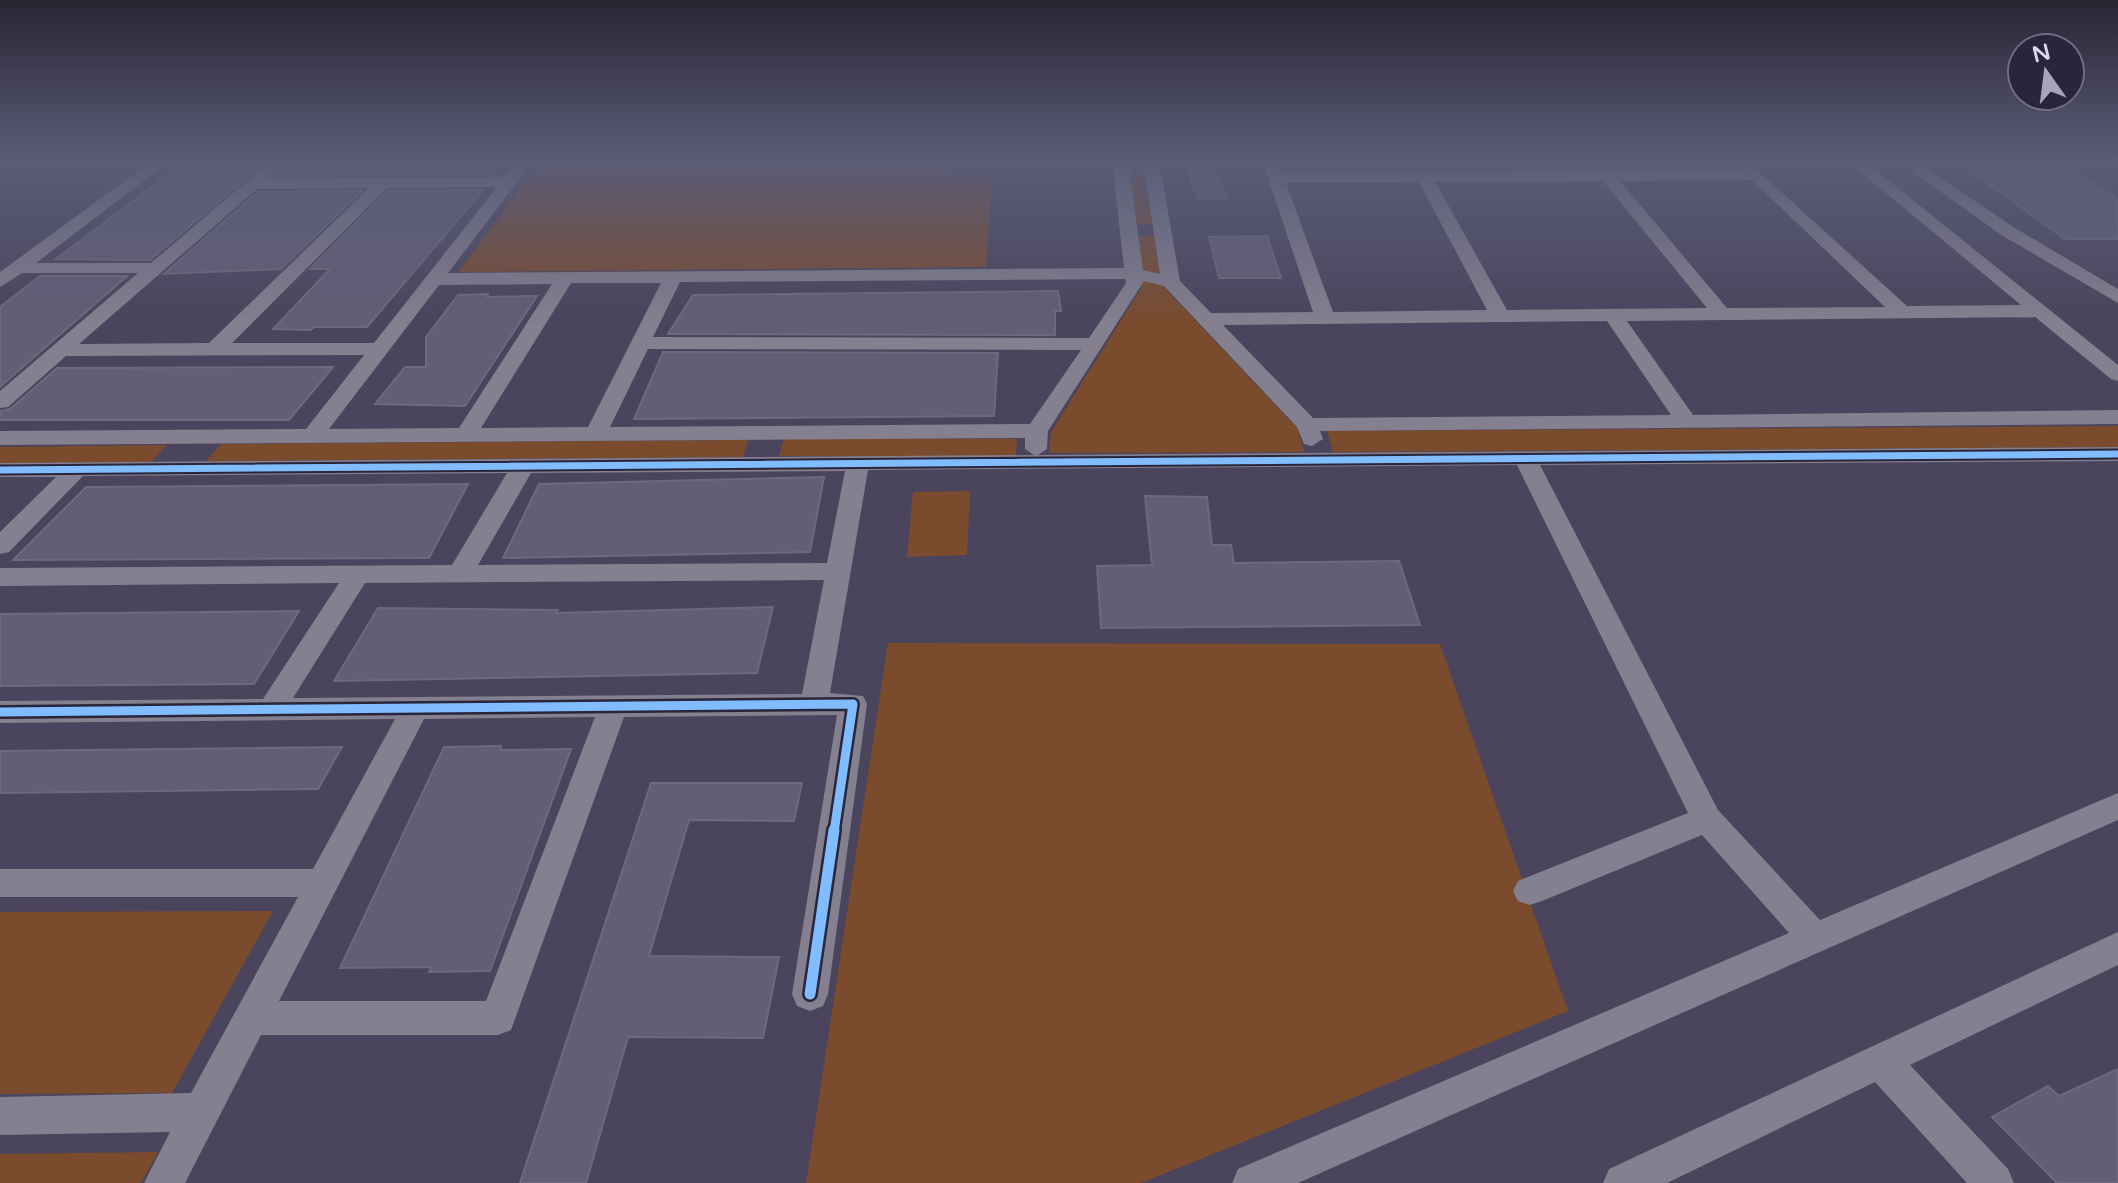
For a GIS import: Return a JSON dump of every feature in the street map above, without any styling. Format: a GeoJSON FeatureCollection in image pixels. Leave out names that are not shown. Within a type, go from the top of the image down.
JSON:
{"type":"FeatureCollection","features":[{"type":"Feature","properties":{"kind":"street"},"geometry":{"type":"LineString","coordinates":[[0,281],[88,215]]}},
{"type":"Feature","properties":{"kind":"street"},"geometry":{"type":"LineString","coordinates":[[0,402],[217,215]]}},
{"type":"Feature","properties":{"kind":"street"},"geometry":{"type":"LineString","coordinates":[[214,350],[350,215]]}},
{"type":"Feature","properties":{"kind":"street"},"geometry":{"type":"LineString","coordinates":[[313,435],[483,215]]}},
{"type":"Feature","properties":{"kind":"street"},"geometry":{"type":"LineString","coordinates":[[1036,460],[1037,431],[1135,283],[1126,215]]}},
{"type":"Feature","properties":{"kind":"street"},"geometry":{"type":"LineString","coordinates":[[1160,215],[1171,282]]}},
{"type":"Feature","properties":{"kind":"street"},"geometry":{"type":"LineString","coordinates":[[1290,215],[1325,318]]}},
{"type":"Feature","properties":{"kind":"street"},"geometry":{"type":"LineString","coordinates":[[1445,215],[1500,316]]}},
{"type":"Feature","properties":{"kind":"street"},"geometry":{"type":"LineString","coordinates":[[1640,215],[1722,314]]}},
{"type":"Feature","properties":{"kind":"street"},"geometry":{"type":"LineString","coordinates":[[1799,215],[1902,312]]}},
{"type":"Feature","properties":{"kind":"street"},"geometry":{"type":"LineString","coordinates":[[1922,215],[2118,375]]}},
{"type":"Feature","properties":{"kind":"street"},"geometry":{"type":"LineString","coordinates":[[1982,215],[2118,297]]}},
{"type":"Feature","properties":{"kind":"street"},"geometry":{"type":"LineString","coordinates":[[1128,230],[1163,230]]}},
{"type":"Feature","properties":{"kind":"street"},"geometry":{"type":"LineString","coordinates":[[17,268],[156,268]]}},
{"type":"Feature","properties":{"kind":"street"},"geometry":{"type":"LineString","coordinates":[[434,279],[1134,273],[1171,282],[1307,425],[1320,460]]}},
{"type":"Feature","properties":{"kind":"street"},"geometry":{"type":"LineString","coordinates":[[596,433],[673,277]]}},
{"type":"Feature","properties":{"kind":"street"},"geometry":{"type":"LineString","coordinates":[[466,434],[565,278]]}},
{"type":"Feature","properties":{"kind":"street"},"geometry":{"type":"LineString","coordinates":[[1206,319],[2040,311]]}},
{"type":"Feature","properties":{"kind":"street"},"geometry":{"type":"LineString","coordinates":[[1613,315],[1686,421]]}},
{"type":"Feature","properties":{"kind":"street"},"geometry":{"type":"LineString","coordinates":[[640,343],[1094,344]]}},
{"type":"Feature","properties":{"kind":"street"},"geometry":{"type":"LineString","coordinates":[[60,350],[380,349]]}},
{"type":"Feature","properties":{"kind":"street"},"geometry":{"type":"LineString","coordinates":[[1307,425],[2118,417]]}},
{"type":"Feature","properties":{"kind":"street"},"geometry":{"type":"LineString","coordinates":[[0,438],[1037,431]]}},
{"type":"Feature","properties":{"kind":"street"},"geometry":{"type":"LineString","coordinates":[[754,463],[764,432]]}},
{"type":"Feature","properties":{"kind":"street"},"geometry":{"type":"LineString","coordinates":[[170,469],[200,436]]}},
{"type":"Feature","properties":{"kind":"street"},"geometry":{"type":"LineString","coordinates":[[0,470],[2118,454]]}},
{"type":"Feature","properties":{"kind":"street"},"geometry":{"type":"LineString","coordinates":[[1525,459],[1707,819],[1815,938]]}},
{"type":"Feature","properties":{"kind":"street"},"geometry":{"type":"LineString","coordinates":[[814,705],[858,462]]}},
{"type":"Feature","properties":{"kind":"street"},"geometry":{"type":"LineString","coordinates":[[460,574],[523,466]]}},
{"type":"Feature","properties":{"kind":"street"},"geometry":{"type":"LineString","coordinates":[[0,546],[76,470]]}},
{"type":"Feature","properties":{"kind":"street"},"geometry":{"type":"LineString","coordinates":[[0,577],[838,571]]}},
{"type":"Feature","properties":{"kind":"street"},"geometry":{"type":"LineString","coordinates":[[271,710],[358,574]]}},
{"type":"Feature","properties":{"kind":"street"},"geometry":{"type":"LineString","coordinates":[[0,712],[853,704],[810,994]]}},
{"type":"Feature","properties":{"kind":"street"},"geometry":{"type":"LineString","coordinates":[[251,1018],[498,1018],[614,706]]}},
{"type":"Feature","properties":{"kind":"street"},"geometry":{"type":"LineString","coordinates":[[164,1183],[415,708]]}},
{"type":"Feature","properties":{"kind":"street"},"geometry":{"type":"LineString","coordinates":[[1252,1183],[2118,806]]}},
{"type":"Feature","properties":{"kind":"street"},"geometry":{"type":"LineString","coordinates":[[1530,891],[1707,819]]}},
{"type":"Feature","properties":{"kind":"street"},"geometry":{"type":"LineString","coordinates":[[0,883],[322,883]]}},
{"type":"Feature","properties":{"kind":"street"},"geometry":{"type":"LineString","coordinates":[[1623,1183],[2115,954]]}},
{"type":"Feature","properties":{"kind":"street"},"geometry":{"type":"LineString","coordinates":[[1881,1061],[1994,1183]]}},
{"type":"Feature","properties":{"kind":"street"},"geometry":{"type":"LineString","coordinates":[[0,1116],[201,1112]]}},
{"type":"Feature","properties":{"kind":"shaded area"},"geometry":{"type":"Polygon","coordinates":[[[501,215],[989,215],[986,267],[458,272],[501,215]]]}},
{"type":"Feature","properties":{"kind":"shaded area"},"geometry":{"type":"Polygon","coordinates":[[[1136,215],[1151,215],[1152,224],[1137,225],[1136,215]]]}},
{"type":"Feature","properties":{"kind":"shaded area"},"geometry":{"type":"Polygon","coordinates":[[[1135,236],[1155,236],[1164,287],[1298,429],[1304,452],[1049,453],[1051,432],[1142,287],[1135,236]]]}},
{"type":"Feature","properties":{"kind":"shaded area"},"geometry":{"type":"Polygon","coordinates":[[[2118,426],[2118,447],[1333,452],[1327,431],[2118,426]]]}},
{"type":"Feature","properties":{"kind":"shaded area"},"geometry":{"type":"Polygon","coordinates":[[[784,439],[1017,439],[1016,456],[779,456],[784,439]]]}},
{"type":"Feature","properties":{"kind":"shaded area"},"geometry":{"type":"Polygon","coordinates":[[[748,440],[743,457],[206,461],[221,444],[748,440]]]}},
{"type":"Feature","properties":{"kind":"shaded area"},"geometry":{"type":"Polygon","coordinates":[[[167,445],[151,462],[0,463],[0,447],[167,445]]]}},
{"type":"Feature","properties":{"kind":"shaded area"},"geometry":{"type":"Polygon","coordinates":[[[970,491],[967,555],[907,557],[913,492],[970,491]]]}},
{"type":"Feature","properties":{"kind":"shaded area"},"geometry":{"type":"Polygon","coordinates":[[[888,643],[1440,644],[1568,1011],[1141,1183],[806,1183],[888,643]]]}},
{"type":"Feature","properties":{"kind":"shaded area"},"geometry":{"type":"Polygon","coordinates":[[[273,911],[172,1093],[0,1094],[0,912],[273,911]]]}},
{"type":"Feature","properties":{"kind":"shaded area"},"geometry":{"type":"Polygon","coordinates":[[[158,1152],[141,1183],[0,1183],[0,1154],[158,1152]]]}},
{"type":"Feature","properties":{"kind":"building"},"geometry":{"type":"Polygon","coordinates":[[[114,215],[203,215],[150,260],[56,259],[114,215]]]}},
{"type":"Feature","properties":{"kind":"building"},"geometry":{"type":"Polygon","coordinates":[[[231,215],[337,215],[281,269],[164,274],[231,215]]]}},
{"type":"Feature","properties":{"kind":"building"},"geometry":{"type":"Polygon","coordinates":[[[364,215],[462,215],[367,327],[273,329],[330,269],[310,269],[364,215]]]}},
{"type":"Feature","properties":{"kind":"building"},"geometry":{"type":"Polygon","coordinates":[[[2032,215],[2118,215],[2118,239],[2065,239],[2032,215]]]}},
{"type":"Feature","properties":{"kind":"building"},"geometry":{"type":"Polygon","coordinates":[[[1267,236],[1281,278],[1219,278],[1209,237],[1267,236]]]}},
{"type":"Feature","properties":{"kind":"building"},"geometry":{"type":"Polygon","coordinates":[[[40,276],[127,276],[0,387],[0,307],[40,276]]]}},
{"type":"Feature","properties":{"kind":"building"},"geometry":{"type":"Polygon","coordinates":[[[1058,291],[1061,311],[1055,311],[1055,335],[668,334],[693,295],[1058,291]]]}},
{"type":"Feature","properties":{"kind":"building"},"geometry":{"type":"Polygon","coordinates":[[[488,294],[487,297],[537,296],[465,406],[375,404],[405,367],[426,367],[426,337],[458,295],[488,294]]]}},
{"type":"Feature","properties":{"kind":"building"},"geometry":{"type":"Polygon","coordinates":[[[663,352],[998,353],[994,416],[634,419],[663,352]]]}},
{"type":"Feature","properties":{"kind":"building"},"geometry":{"type":"Polygon","coordinates":[[[333,367],[289,420],[0,420],[0,411],[10,409],[57,368],[333,367]]]}},
{"type":"Feature","properties":{"kind":"building"},"geometry":{"type":"Polygon","coordinates":[[[824,477],[810,552],[503,558],[539,484],[824,477]]]}},
{"type":"Feature","properties":{"kind":"building"},"geometry":{"type":"Polygon","coordinates":[[[468,484],[429,558],[13,560],[86,487],[468,484]]]}},
{"type":"Feature","properties":{"kind":"building"},"geometry":{"type":"Polygon","coordinates":[[[1145,496],[1207,497],[1212,545],[1231,545],[1234,563],[1399,561],[1420,625],[1101,628],[1097,566],[1152,565],[1145,496]]]}},
{"type":"Feature","properties":{"kind":"building"},"geometry":{"type":"Polygon","coordinates":[[[773,607],[757,673],[334,681],[378,608],[558,610],[556,613],[773,607]]]}},
{"type":"Feature","properties":{"kind":"building"},"geometry":{"type":"Polygon","coordinates":[[[299,611],[254,684],[0,686],[0,614],[299,611]]]}},
{"type":"Feature","properties":{"kind":"building"},"geometry":{"type":"Polygon","coordinates":[[[501,746],[500,750],[571,749],[490,971],[429,972],[431,967],[340,968],[444,747],[501,746]]]}},
{"type":"Feature","properties":{"kind":"building"},"geometry":{"type":"Polygon","coordinates":[[[342,747],[318,789],[0,793],[0,751],[342,747]]]}},
{"type":"Feature","properties":{"kind":"building"},"geometry":{"type":"Polygon","coordinates":[[[651,783],[802,783],[794,821],[689,820],[649,956],[779,957],[763,1038],[628,1037],[586,1183],[520,1183],[651,783]]]}},
{"type":"Feature","properties":{"kind":"building"},"geometry":{"type":"Polygon","coordinates":[[[2118,1069],[2118,1183],[2057,1183],[1992,1117],[2048,1086],[2059,1096],[2118,1069]]]}},
{"type":"Feature","properties":{"kind":"cycle path"},"geometry":{"type":"LineString","coordinates":[[0,470],[2118,454]]}},
{"type":"Feature","properties":{"kind":"cycle path"},"geometry":{"type":"LineString","coordinates":[[0,712],[853,704],[810,994]]}}]}
